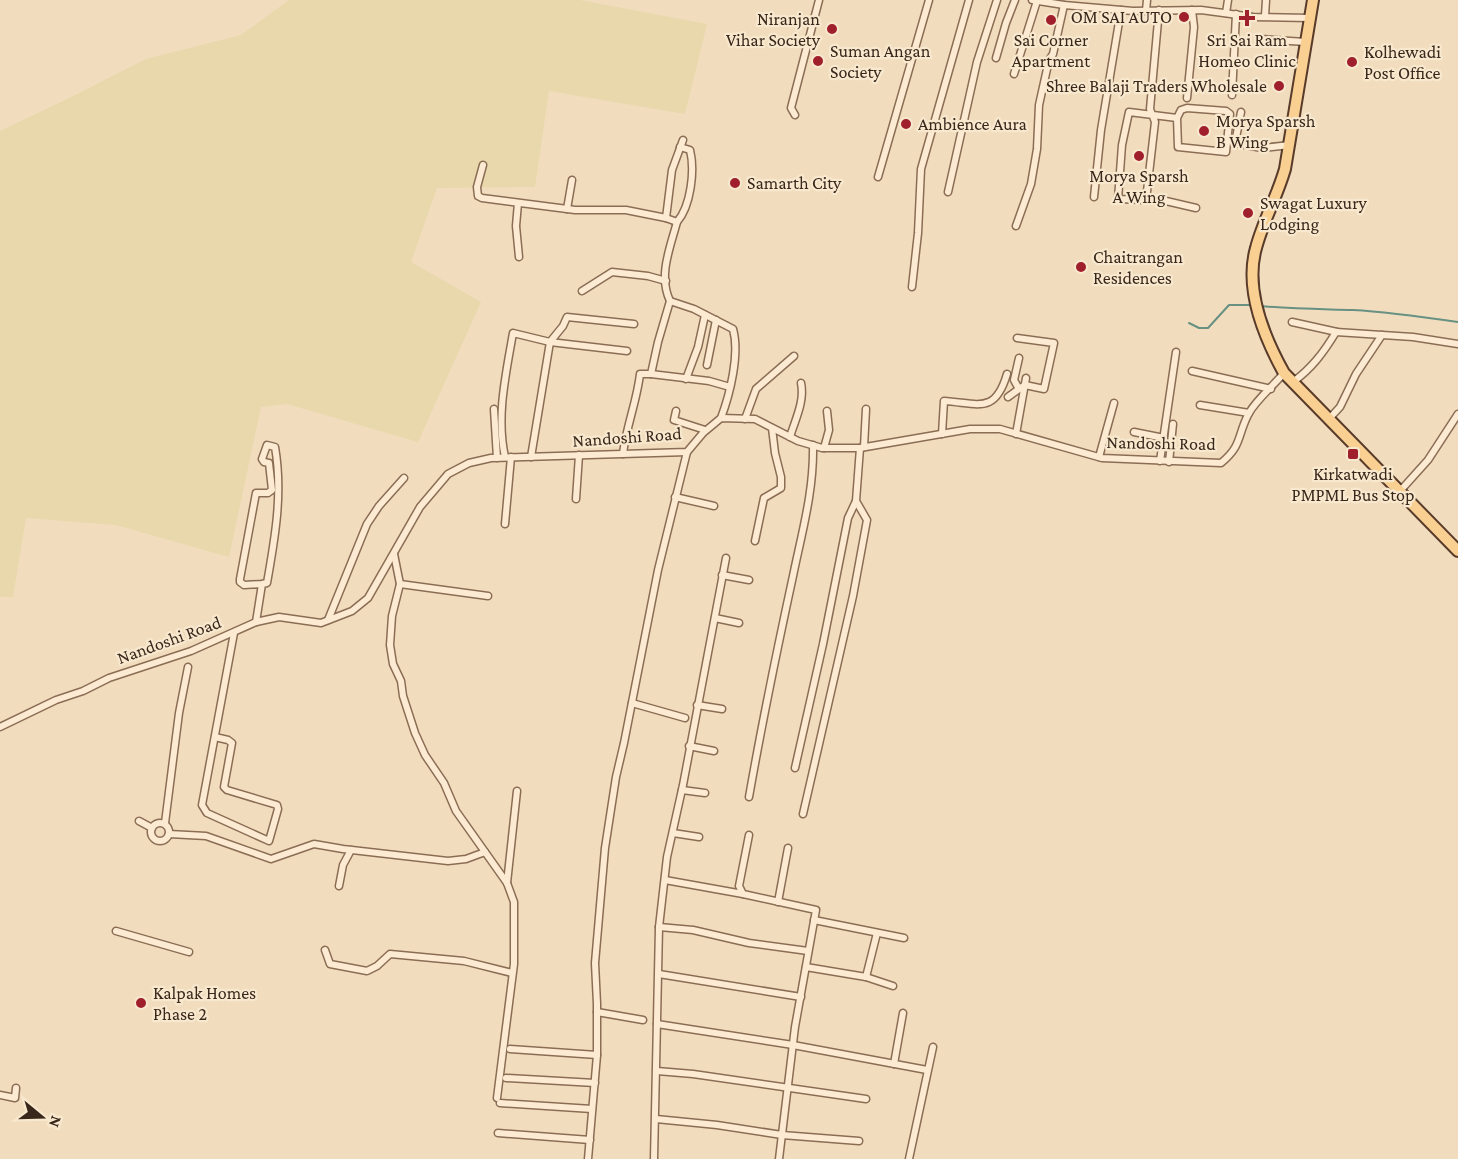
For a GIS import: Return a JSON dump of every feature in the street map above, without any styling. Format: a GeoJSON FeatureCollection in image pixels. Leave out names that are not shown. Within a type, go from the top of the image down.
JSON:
{"type":"FeatureCollection","features":[{"type":"Feature","properties":{"kind":"main road"},"geometry":{"type":"LineString","coordinates":[[1312,0],[1290,145],[1279,190],[1255,249],[1252,276],[1260,322],[1284,373],[1328,420],[1401,490],[1458,551]]}},
{"type":"Feature","properties":{"kind":"street"},"geometry":{"type":"LineString","coordinates":[[795,115],[791,108],[819,0]]}},
{"type":"Feature","properties":{"kind":"street"},"geometry":{"type":"LineString","coordinates":[[878,177],[929,0]]}},
{"type":"Feature","properties":{"kind":"street"},"geometry":{"type":"LineString","coordinates":[[912,287],[918,234],[921,169],[969,0]]}},
{"type":"Feature","properties":{"kind":"street"},"geometry":{"type":"LineString","coordinates":[[948,192],[977,62],[997,0]]}},
{"type":"Feature","properties":{"kind":"street"},"geometry":{"type":"LineString","coordinates":[[996,58],[1005,23],[1015,0]]}},
{"type":"Feature","properties":{"kind":"street"},"geometry":{"type":"LineString","coordinates":[[1032,0],[1064,5],[1093,4],[1121,10],[1192,10],[1310,18]]}},
{"type":"Feature","properties":{"kind":"street"},"geometry":{"type":"LineString","coordinates":[[1146,10],[1147,0]]}},
{"type":"Feature","properties":{"kind":"street"},"geometry":{"type":"LineString","coordinates":[[1226,13],[1228,0]]}},
{"type":"Feature","properties":{"kind":"street"},"geometry":{"type":"LineString","coordinates":[[1265,16],[1266,0]]}},
{"type":"Feature","properties":{"kind":"street"},"geometry":{"type":"LineString","coordinates":[[1014,74],[1037,1]]}},
{"type":"Feature","properties":{"kind":"street"},"geometry":{"type":"LineString","coordinates":[[1016,226],[1031,183],[1037,149],[1039,105],[1064,5]]}},
{"type":"Feature","properties":{"kind":"street"},"geometry":{"type":"LineString","coordinates":[[1094,197],[1101,130],[1121,10]]}},
{"type":"Feature","properties":{"kind":"street"},"geometry":{"type":"LineString","coordinates":[[1146,200],[1155,122],[1150,109],[1159,10]]}},
{"type":"Feature","properties":{"kind":"street"},"geometry":{"type":"LineString","coordinates":[[1187,98],[1194,27],[1192,10]]}},
{"type":"Feature","properties":{"kind":"street"},"geometry":{"type":"LineString","coordinates":[[1232,95],[1236,14]]}},
{"type":"Feature","properties":{"kind":"street"},"geometry":{"type":"LineString","coordinates":[[1260,39],[1306,42]]}},
{"type":"Feature","properties":{"kind":"street"},"geometry":{"type":"LineString","coordinates":[[1187,108],[1226,111],[1230,114],[1226,152],[1178,147],[1177,118],[1181,110],[1187,108]]}},
{"type":"Feature","properties":{"kind":"street"},"geometry":{"type":"LineString","coordinates":[[1177,118],[1129,112],[1122,145],[1118,199],[1166,201],[1196,208]]}},
{"type":"Feature","properties":{"kind":"street"},"geometry":{"type":"LineString","coordinates":[[1241,112],[1235,143],[1262,148],[1290,145]]}},
{"type":"Feature","properties":{"kind":"street"},"geometry":{"type":"LineString","coordinates":[[651,374],[670,301],[666,291],[666,259],[676,225],[688,198],[693,161],[690,150],[681,144],[672,170],[666,218]]}},
{"type":"Feature","properties":{"kind":"street"},"geometry":{"type":"LineString","coordinates":[[483,165],[477,187],[478,196],[482,198],[567,209],[627,210],[666,218],[676,225]]}},
{"type":"Feature","properties":{"kind":"street"},"geometry":{"type":"LineString","coordinates":[[567,209],[572,180]]}},
{"type":"Feature","properties":{"kind":"street"},"geometry":{"type":"LineString","coordinates":[[518,203],[516,226],[519,257]]}},
{"type":"Feature","properties":{"kind":"street"},"geometry":{"type":"LineString","coordinates":[[582,291],[612,272],[648,276],[666,281]]}},
{"type":"Feature","properties":{"kind":"street"},"geometry":{"type":"LineString","coordinates":[[670,301],[733,329],[736,340],[730,387],[722,418]]}},
{"type":"Feature","properties":{"kind":"street"},"geometry":{"type":"LineString","coordinates":[[686,379],[698,347],[705,315]]}},
{"type":"Feature","properties":{"kind":"street"},"geometry":{"type":"LineString","coordinates":[[531,457],[550,342],[567,317],[634,324]]}},
{"type":"Feature","properties":{"kind":"street"},"geometry":{"type":"LineString","coordinates":[[707,365],[716,320]]}},
{"type":"Feature","properties":{"kind":"street"},"geometry":{"type":"LineString","coordinates":[[1292,322],[1337,332],[1413,337],[1458,344]]}},
{"type":"Feature","properties":{"kind":"street"},"geometry":{"type":"LineString","coordinates":[[1293,382],[1307,372],[1337,332]]}},
{"type":"Feature","properties":{"kind":"street"},"geometry":{"type":"LineString","coordinates":[[506,524],[508,457],[501,438],[501,412],[513,333],[550,342],[627,351]]}},
{"type":"Feature","properties":{"kind":"street"},"geometry":{"type":"LineString","coordinates":[[1328,420],[1340,407],[1356,374],[1382,335]]}},
{"type":"Feature","properties":{"kind":"street"},"geometry":{"type":"LineString","coordinates":[[1017,338],[1054,343],[1044,389],[1021,381]]}},
{"type":"Feature","properties":{"kind":"street"},"geometry":{"type":"LineString","coordinates":[[1160,461],[1176,352]]}},
{"type":"Feature","properties":{"kind":"street"},"geometry":{"type":"LineString","coordinates":[[745,419],[756,389],[794,356]]}},
{"type":"Feature","properties":{"kind":"street"},"geometry":{"type":"LineString","coordinates":[[1016,434],[1021,381],[1019,358]]}},
{"type":"Feature","properties":{"kind":"street"},"geometry":{"type":"LineString","coordinates":[[1192,371],[1270,389]]}},
{"type":"Feature","properties":{"kind":"street","name":"Nandoshi Road"},"geometry":{"type":"LineString","coordinates":[[0,727],[45,704],[83,691],[109,678],[191,651],[256,622],[279,617],[321,623],[352,611],[368,598],[420,507],[448,474],[469,463],[508,457],[687,452],[705,430],[722,418],[754,420],[790,437],[824,448],[862,448],[970,429],[1000,429],[1099,457],[1221,463],[1239,442],[1249,413],[1284,373]]}},
{"type":"Feature","properties":{"kind":"street"},"geometry":{"type":"LineString","coordinates":[[623,454],[640,374],[710,381],[730,387]]}},
{"type":"Feature","properties":{"kind":"street"},"geometry":{"type":"LineString","coordinates":[[942,434],[944,401],[982,405],[990,402],[1002,392],[1007,374]]}},
{"type":"Feature","properties":{"kind":"street"},"geometry":{"type":"LineString","coordinates":[[1008,397],[1021,381]]}},
{"type":"Feature","properties":{"kind":"street"},"geometry":{"type":"LineString","coordinates":[[790,437],[800,409],[801,383]]}},
{"type":"Feature","properties":{"kind":"street"},"geometry":{"type":"LineString","coordinates":[[1099,457],[1114,403]]}},
{"type":"Feature","properties":{"kind":"street"},"geometry":{"type":"LineString","coordinates":[[1200,405],[1249,413]]}},
{"type":"Feature","properties":{"kind":"street"},"geometry":{"type":"LineString","coordinates":[[494,409],[497,458]]}},
{"type":"Feature","properties":{"kind":"street"},"geometry":{"type":"LineString","coordinates":[[795,768],[830,613],[848,518],[856,501],[866,409]]}},
{"type":"Feature","properties":{"kind":"street"},"geometry":{"type":"LineString","coordinates":[[676,411],[675,420],[705,430]]}},
{"type":"Feature","properties":{"kind":"street"},"geometry":{"type":"LineString","coordinates":[[824,448],[830,430],[827,411]]}},
{"type":"Feature","properties":{"kind":"street"},"geometry":{"type":"LineString","coordinates":[[1401,490],[1428,460],[1458,414]]}},
{"type":"Feature","properties":{"kind":"street"},"geometry":{"type":"LineString","coordinates":[[1169,462],[1173,424]]}},
{"type":"Feature","properties":{"kind":"street"},"geometry":{"type":"LineString","coordinates":[[755,541],[764,498],[781,488],[782,477],[775,453],[772,428]]}},
{"type":"Feature","properties":{"kind":"street"},"geometry":{"type":"LineString","coordinates":[[1134,432],[1164,438]]}},
{"type":"Feature","properties":{"kind":"street"},"geometry":{"type":"LineString","coordinates":[[267,445],[275,447],[280,488],[267,583],[261,584],[244,585],[240,579],[256,493],[268,494],[272,490],[269,463],[262,461],[264,447],[267,445]]}},
{"type":"Feature","properties":{"kind":"street"},"geometry":{"type":"LineString","coordinates":[[749,797],[766,701],[809,507],[813,445]]}},
{"type":"Feature","properties":{"kind":"street"},"geometry":{"type":"LineString","coordinates":[[588,1159],[597,1055],[595,963],[605,848],[616,777],[633,703],[658,570],[687,452]]}},
{"type":"Feature","properties":{"kind":"street"},"geometry":{"type":"LineString","coordinates":[[576,499],[579,455]]}},
{"type":"Feature","properties":{"kind":"street"},"geometry":{"type":"LineString","coordinates":[[328,620],[367,524],[379,506],[404,478]]}},
{"type":"Feature","properties":{"kind":"street"},"geometry":{"type":"LineString","coordinates":[[675,497],[714,506]]}},
{"type":"Feature","properties":{"kind":"street"},"geometry":{"type":"LineString","coordinates":[[803,814],[853,596],[867,520],[856,501]]}},
{"type":"Feature","properties":{"kind":"street"},"geometry":{"type":"LineString","coordinates":[[394,553],[400,584],[392,616],[390,645],[393,664],[401,681],[403,696],[415,733],[425,755],[444,783],[456,811],[507,883],[514,902],[512,973],[498,1100],[592,1109]]}},
{"type":"Feature","properties":{"kind":"street"},"geometry":{"type":"LineString","coordinates":[[654,1159],[659,927],[673,833],[726,558]]}},
{"type":"Feature","properties":{"kind":"street"},"geometry":{"type":"LineString","coordinates":[[722,575],[749,580]]}},
{"type":"Feature","properties":{"kind":"street"},"geometry":{"type":"LineString","coordinates":[[256,622],[261,584]]}},
{"type":"Feature","properties":{"kind":"street"},"geometry":{"type":"LineString","coordinates":[[400,584],[488,596]]}},
{"type":"Feature","properties":{"kind":"street"},"geometry":{"type":"LineString","coordinates":[[714,618],[739,623]]}},
{"type":"Feature","properties":{"kind":"street"},"geometry":{"type":"LineString","coordinates":[[215,737],[232,743],[224,787],[227,790],[277,805],[270,841],[207,813],[202,805],[234,633]]}},
{"type":"Feature","properties":{"kind":"street"},"geometry":{"type":"LineString","coordinates":[[165,823],[156,823],[152,828],[152,836],[156,840],[166,840],[169,834],[169,828],[165,823],[179,713],[188,667]]}},
{"type":"Feature","properties":{"kind":"street"},"geometry":{"type":"LineString","coordinates":[[633,703],[685,718]]}},
{"type":"Feature","properties":{"kind":"street"},"geometry":{"type":"LineString","coordinates":[[698,705],[723,709]]}},
{"type":"Feature","properties":{"kind":"street"},"geometry":{"type":"LineString","coordinates":[[689,746],[714,751]]}},
{"type":"Feature","properties":{"kind":"street"},"geometry":{"type":"LineString","coordinates":[[682,790],[705,793]]}},
{"type":"Feature","properties":{"kind":"street"},"geometry":{"type":"LineString","coordinates":[[507,883],[517,791]]}},
{"type":"Feature","properties":{"kind":"street"},"geometry":{"type":"LineString","coordinates":[[139,821],[152,828]]}},
{"type":"Feature","properties":{"kind":"street"},"geometry":{"type":"LineString","coordinates":[[673,833],[699,837]]}},
{"type":"Feature","properties":{"kind":"street"},"geometry":{"type":"LineString","coordinates":[[169,834],[206,836],[271,859],[314,844],[448,861],[466,859],[484,852]]}},
{"type":"Feature","properties":{"kind":"street"},"geometry":{"type":"LineString","coordinates":[[743,894],[739,886],[749,835]]}},
{"type":"Feature","properties":{"kind":"street"},"geometry":{"type":"LineString","coordinates":[[778,902],[788,848]]}},
{"type":"Feature","properties":{"kind":"street"},"geometry":{"type":"LineString","coordinates":[[339,886],[343,865],[351,850]]}},
{"type":"Feature","properties":{"kind":"street"},"geometry":{"type":"LineString","coordinates":[[665,880],[816,910],[793,1045],[779,1159]]}},
{"type":"Feature","properties":{"kind":"street"},"geometry":{"type":"LineString","coordinates":[[814,920],[904,938]]}},
{"type":"Feature","properties":{"kind":"street"},"geometry":{"type":"LineString","coordinates":[[659,927],[693,930],[749,943],[808,951]]}},
{"type":"Feature","properties":{"kind":"street"},"geometry":{"type":"LineString","coordinates":[[116,931],[189,952]]}},
{"type":"Feature","properties":{"kind":"street"},"geometry":{"type":"LineString","coordinates":[[866,977],[877,933]]}},
{"type":"Feature","properties":{"kind":"street"},"geometry":{"type":"LineString","coordinates":[[325,950],[330,963],[367,971],[377,966],[390,954],[464,961],[512,973]]}},
{"type":"Feature","properties":{"kind":"street"},"geometry":{"type":"LineString","coordinates":[[806,967],[866,977],[893,986]]}},
{"type":"Feature","properties":{"kind":"street"},"geometry":{"type":"LineString","coordinates":[[659,974],[801,997]]}},
{"type":"Feature","properties":{"kind":"street"},"geometry":{"type":"LineString","coordinates":[[597,1012],[643,1020]]}},
{"type":"Feature","properties":{"kind":"street"},"geometry":{"type":"LineString","coordinates":[[894,1064],[903,1013]]}},
{"type":"Feature","properties":{"kind":"street"},"geometry":{"type":"LineString","coordinates":[[657,1023],[927,1070]]}},
{"type":"Feature","properties":{"kind":"street"},"geometry":{"type":"LineString","coordinates":[[909,1159],[933,1047]]}},
{"type":"Feature","properties":{"kind":"street"},"geometry":{"type":"LineString","coordinates":[[510,1049],[597,1055]]}},
{"type":"Feature","properties":{"kind":"street"},"geometry":{"type":"LineString","coordinates":[[657,1071],[693,1074],[866,1099]]}},
{"type":"Feature","properties":{"kind":"street"},"geometry":{"type":"LineString","coordinates":[[506,1078],[595,1083]]}},
{"type":"Feature","properties":{"kind":"street"},"geometry":{"type":"LineString","coordinates":[[0,1095],[15,1098],[16,1088]]}},
{"type":"Feature","properties":{"kind":"street"},"geometry":{"type":"LineString","coordinates":[[656,1119],[782,1135],[859,1141]]}},
{"type":"Feature","properties":{"kind":"street"},"geometry":{"type":"LineString","coordinates":[[498,1133],[590,1140]]}},
{"type":"Feature","properties":{"kind":"shaded area"},"geometry":{"type":"Polygon","coordinates":[[[289,0],[580,0],[707,24],[685,114],[549,91],[535,187],[437,188],[411,262],[481,302],[418,442],[287,404],[261,407],[229,557],[116,525],[26,518],[13,597],[0,597],[0,131],[146,59],[241,35],[289,0]]]}},
{"type":"Feature","properties":{"kind":"waterway"},"geometry":{"type":"LineString","coordinates":[[1189,323],[1199,328],[1208,328],[1229,305],[1252,305]]}},
{"type":"Feature","properties":{"kind":"waterway"},"geometry":{"type":"LineString","coordinates":[[1260,306],[1366,311],[1458,322]]}},
{"type":"Feature","properties":{"kind":"place","name":"OM SAI AUTO"},"geometry":{"type":"Point","coordinates":[1184,17]}},
{"type":"Feature","properties":{"kind":"place","name":"Sri Sai Ram Homeo Clinic"},"geometry":{"type":"Point","coordinates":[1247,18]}},
{"type":"Feature","properties":{"kind":"place","name":"Sai Corner Apartment"},"geometry":{"type":"Point","coordinates":[1051,20]}},
{"type":"Feature","properties":{"kind":"place","name":"Niranjan Vihar Society"},"geometry":{"type":"Point","coordinates":[832,29]}},
{"type":"Feature","properties":{"kind":"place","name":"Suman Angan Society"},"geometry":{"type":"Point","coordinates":[818,61]}},
{"type":"Feature","properties":{"kind":"place","name":"Kolhewadi Post Office"},"geometry":{"type":"Point","coordinates":[1352,62]}},
{"type":"Feature","properties":{"kind":"place","name":"Shree Balaji Traders Wholesale"},"geometry":{"type":"Point","coordinates":[1279,86]}},
{"type":"Feature","properties":{"kind":"place","name":"Ambience Aura"},"geometry":{"type":"Point","coordinates":[906,124]}},
{"type":"Feature","properties":{"kind":"place","name":"Morya Sparsh B Wing"},"geometry":{"type":"Point","coordinates":[1204,131]}},
{"type":"Feature","properties":{"kind":"place","name":"Morya Sparsh A Wing"},"geometry":{"type":"Point","coordinates":[1139,156]}},
{"type":"Feature","properties":{"kind":"place","name":"Samarth City"},"geometry":{"type":"Point","coordinates":[735,183]}},
{"type":"Feature","properties":{"kind":"place","name":"Swagat Luxury Lodging"},"geometry":{"type":"Point","coordinates":[1248,213]}},
{"type":"Feature","properties":{"kind":"place","name":"Chaitrangan Residences"},"geometry":{"type":"Point","coordinates":[1081,267]}},
{"type":"Feature","properties":{"kind":"place","name":"Kirkatwadi PMPML Bus Stop"},"geometry":{"type":"Point","coordinates":[1353,454]}},
{"type":"Feature","properties":{"kind":"place","name":"Kalpak Homes Phase 2"},"geometry":{"type":"Point","coordinates":[141,1003]}}]}
